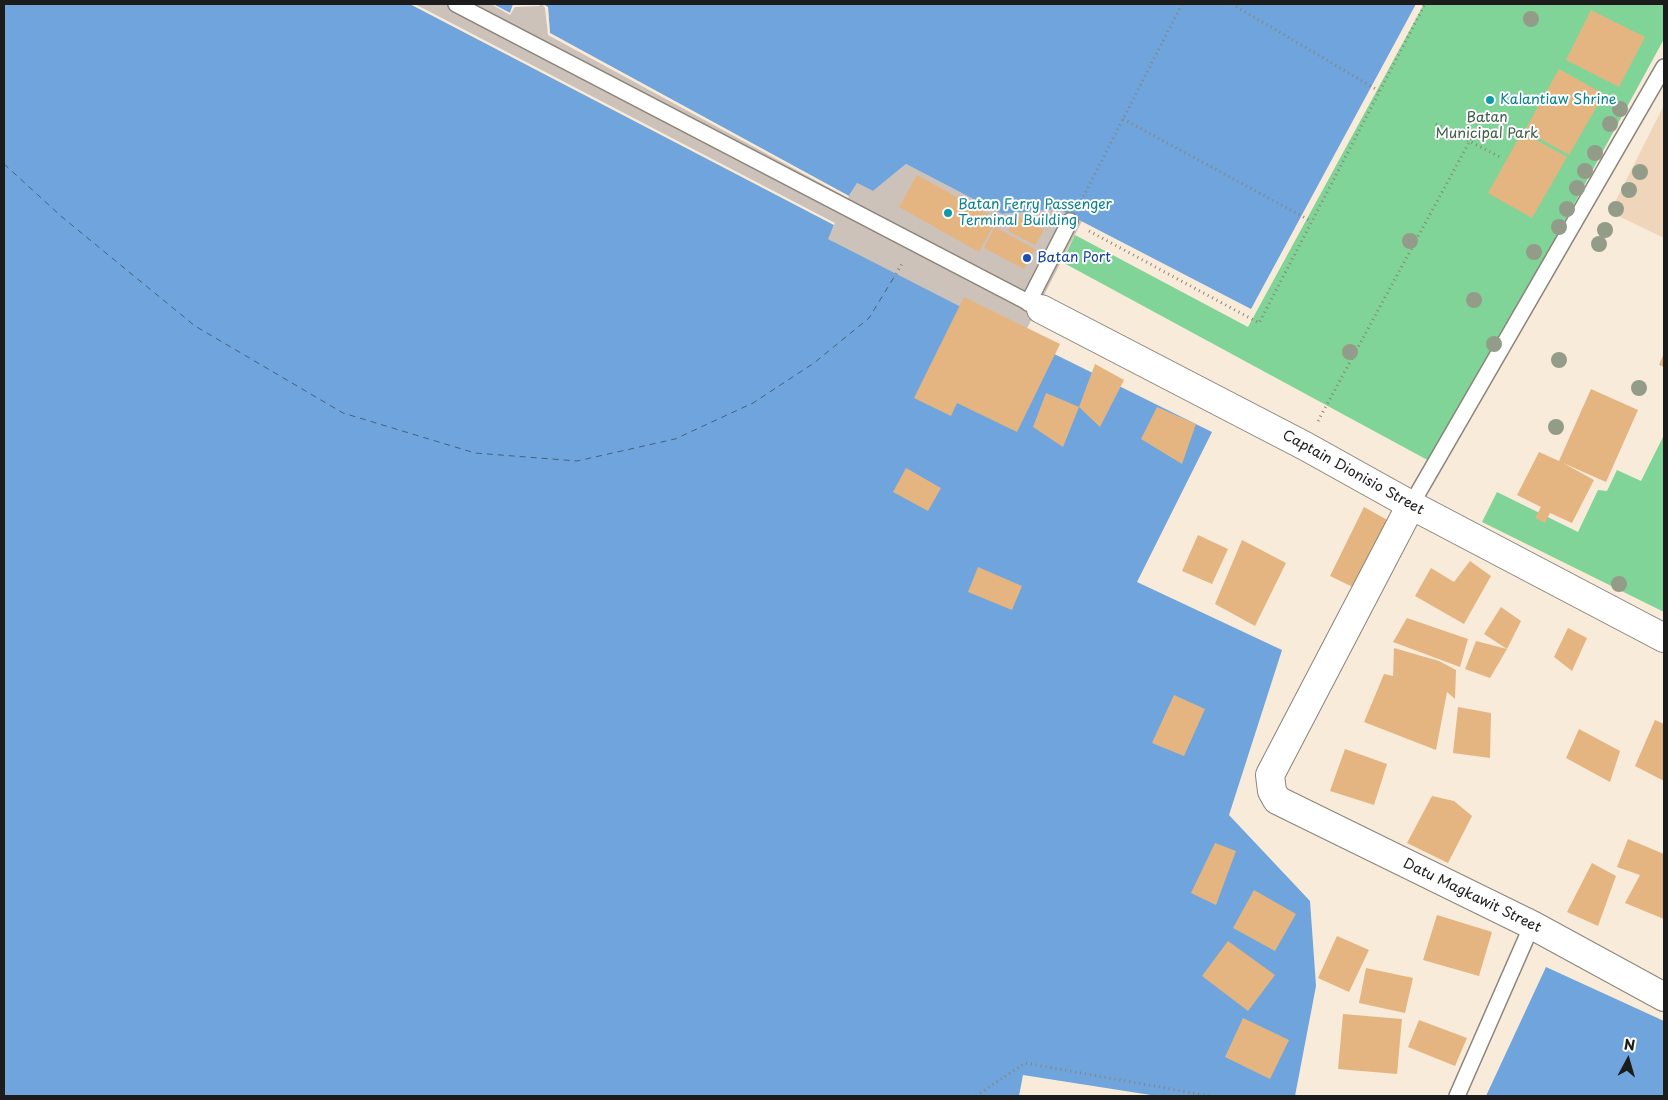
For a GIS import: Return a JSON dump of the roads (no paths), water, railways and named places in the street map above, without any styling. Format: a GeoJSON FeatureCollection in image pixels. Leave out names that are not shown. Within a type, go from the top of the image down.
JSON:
{"type":"FeatureCollection","features":[{"type":"Feature","properties":{"kind":"street","name":"Captain Dionisio Street"},"geometry":{"type":"LineString","coordinates":[[1035,306],[1305,446],[1411,506],[1664,638]]}},
{"type":"Feature","properties":{"kind":"street","name":"Datu Magkawit Street"},"geometry":{"type":"LineString","coordinates":[[1411,506],[1270,775],[1272,791],[1277,800],[1532,926],[1664,996]]}},
{"type":"Feature","properties":{"kind":"lane"},"geometry":{"type":"LineString","coordinates":[[456,4],[1035,306],[1070,221]]}},
{"type":"Feature","properties":{"kind":"lane"},"geometry":{"type":"LineString","coordinates":[[1411,506],[1664,67]]}},
{"type":"Feature","properties":{"kind":"lane"},"geometry":{"type":"LineString","coordinates":[[1456,1096],[1532,926]]}},
{"type":"Feature","properties":{"kind":"water"},"geometry":{"type":"Polygon","coordinates":[[[4,4],[410,4],[834,225],[828,239],[1212,432],[1137,582],[1282,650],[1229,815],[1310,901],[1316,986],[1295,1096],[1157,1096],[1023,1075],[1019,1096],[4,1096],[4,4]]]}},
{"type":"Feature","properties":{"kind":"water"},"geometry":{"type":"Polygon","coordinates":[[[493,4],[514,4],[510,13],[493,4]]]}},
{"type":"Feature","properties":{"kind":"water"},"geometry":{"type":"Polygon","coordinates":[[[544,4],[1416,4],[1251,309],[1058,209],[1002,214],[906,164],[873,191],[857,183],[849,196],[550,33],[548,7],[544,4]]]}},
{"type":"Feature","properties":{"kind":"water"},"geometry":{"type":"Polygon","coordinates":[[[1546,967],[1664,1021],[1664,1096],[1486,1096],[1546,967]]]}},
{"type":"Feature","properties":{"kind":"place","name":"Kalantiaw Shrine"},"geometry":{"type":"Point","coordinates":[1490,100]}},
{"type":"Feature","properties":{"kind":"place","name":"Batan Ferry Passenger Terminal Building"},"geometry":{"type":"Point","coordinates":[948,213]}},
{"type":"Feature","properties":{"kind":"place","name":"Batan Port"},"geometry":{"type":"Point","coordinates":[1027,258]}},
{"type":"Feature","properties":{"kind":"park label","name":"Batan Municipal Park"},"geometry":{"type":"Point","coordinates":[1487,126]}}]}
